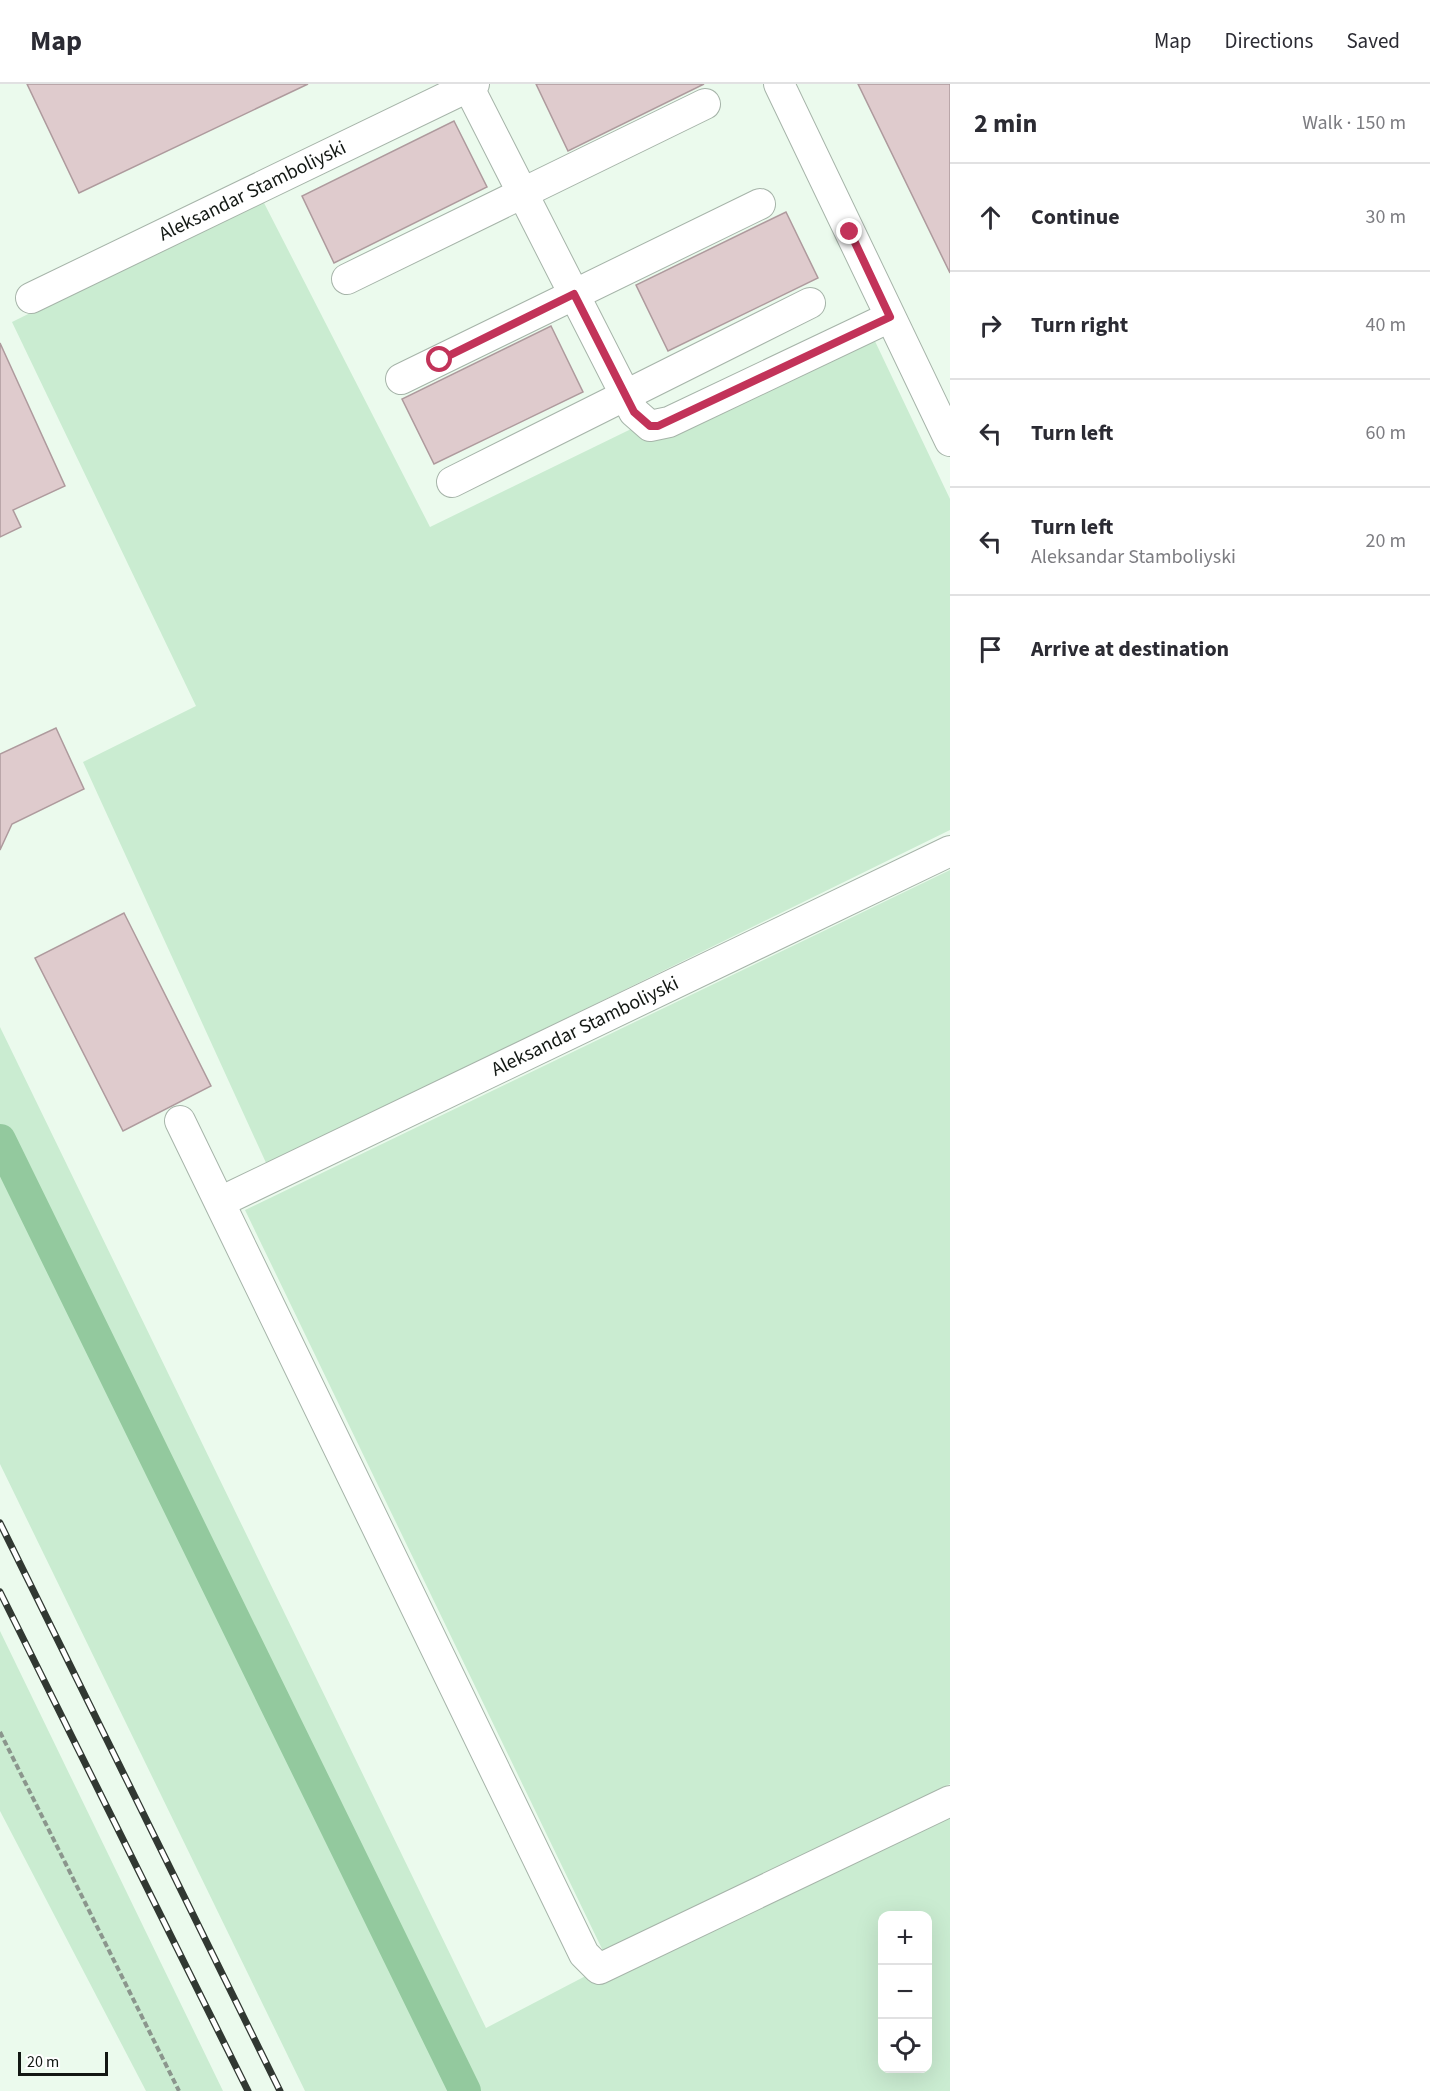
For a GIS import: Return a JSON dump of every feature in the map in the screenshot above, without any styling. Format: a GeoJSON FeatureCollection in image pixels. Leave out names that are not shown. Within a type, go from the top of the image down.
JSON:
{"type":"FeatureCollection","features":[{"type":"Feature","properties":{"kind":"street"},"geometry":{"type":"LineString","coordinates":[[779,84],[950,441]]}},
{"type":"Feature","properties":{"kind":"street"},"geometry":{"type":"LineString","coordinates":[[471,85],[626,395],[641,420],[650,426],[658,426],[890,317]]}},
{"type":"Feature","properties":{"kind":"street","name":"Aleksandar Stamboliyski"},"geometry":{"type":"LineString","coordinates":[[32,298],[471,85]]}},
{"type":"Feature","properties":{"kind":"street"},"geometry":{"type":"LineString","coordinates":[[347,279],[705,104]]}},
{"type":"Feature","properties":{"kind":"street"},"geometry":{"type":"LineString","coordinates":[[401,378],[760,204]]}},
{"type":"Feature","properties":{"kind":"street"},"geometry":{"type":"LineString","coordinates":[[452,482],[810,303]]}},
{"type":"Feature","properties":{"kind":"street","name":"Aleksandar Stamboliyski"},"geometry":{"type":"LineString","coordinates":[[220,1202],[950,851]]}},
{"type":"Feature","properties":{"kind":"street"},"geometry":{"type":"LineString","coordinates":[[180,1121],[584,1954],[599,1969],[950,1801]]}},
{"type":"Feature","properties":{"kind":"path"},"geometry":{"type":"LineString","coordinates":[[0,1732],[179,2091]]}},
{"type":"Feature","properties":{"kind":"green space"},"geometry":{"type":"Polygon","coordinates":[[[262,199],[430,527],[863,316],[950,499],[950,830],[267,1165],[83,762],[196,706],[12,322],[262,199]]]}},
{"type":"Feature","properties":{"kind":"green space"},"geometry":{"type":"Polygon","coordinates":[[[950,870],[950,1784],[604,1953],[245,1210],[950,870]]]}},
{"type":"Feature","properties":{"kind":"green space"},"geometry":{"type":"Polygon","coordinates":[[[0,1027],[486,2028],[599,1969],[950,1803],[950,2091],[305,2091],[0,1464],[0,1027]]]}},
{"type":"Feature","properties":{"kind":"green space"},"geometry":{"type":"Polygon","coordinates":[[[0,1631],[223,2091],[146,2091],[0,1811],[0,1631]]]}},
{"type":"Feature","properties":{"kind":"building"},"geometry":{"type":"Polygon","coordinates":[[[27,84],[308,84],[79,193],[27,84]]]}},
{"type":"Feature","properties":{"kind":"building"},"geometry":{"type":"Polygon","coordinates":[[[536,84],[704,84],[568,151],[536,84]]]}},
{"type":"Feature","properties":{"kind":"building"},"geometry":{"type":"Polygon","coordinates":[[[858,84],[950,84],[950,273],[858,84]]]}},
{"type":"Feature","properties":{"kind":"building"},"geometry":{"type":"Polygon","coordinates":[[[454,121],[487,187],[334,263],[302,196],[454,121]]]}},
{"type":"Feature","properties":{"kind":"building"},"geometry":{"type":"Polygon","coordinates":[[[786,212],[818,278],[668,351],[636,285],[786,212]]]}},
{"type":"Feature","properties":{"kind":"building"},"geometry":{"type":"Polygon","coordinates":[[[551,326],[583,392],[434,464],[402,399],[551,326]]]}},
{"type":"Feature","properties":{"kind":"building"},"geometry":{"type":"Polygon","coordinates":[[[0,343],[65,486],[13,510],[21,527],[0,537],[0,343]]]}},
{"type":"Feature","properties":{"kind":"building"},"geometry":{"type":"Polygon","coordinates":[[[56,728],[84,789],[12,824],[0,850],[0,754],[56,728]]]}},
{"type":"Feature","properties":{"kind":"building"},"geometry":{"type":"Polygon","coordinates":[[[124,913],[211,1086],[123,1131],[35,958],[124,913]]]}},
{"type":"Feature","properties":{"kind":"waterway"},"geometry":{"type":"LineString","coordinates":[[0,1140],[465,2091]]}},
{"type":"Feature","properties":{"kind":"railway"},"geometry":{"type":"LineString","coordinates":[[0,1523],[280,2091]]}},
{"type":"Feature","properties":{"kind":"railway"},"geometry":{"type":"LineString","coordinates":[[0,1592],[248,2091]]}},
{"type":"Feature","properties":{"kind":"route"},"geometry":{"type":"LineString","coordinates":[[440,360],[574,294],[634,412],[650,426],[658,426],[890,317],[850,232]]}}]}
